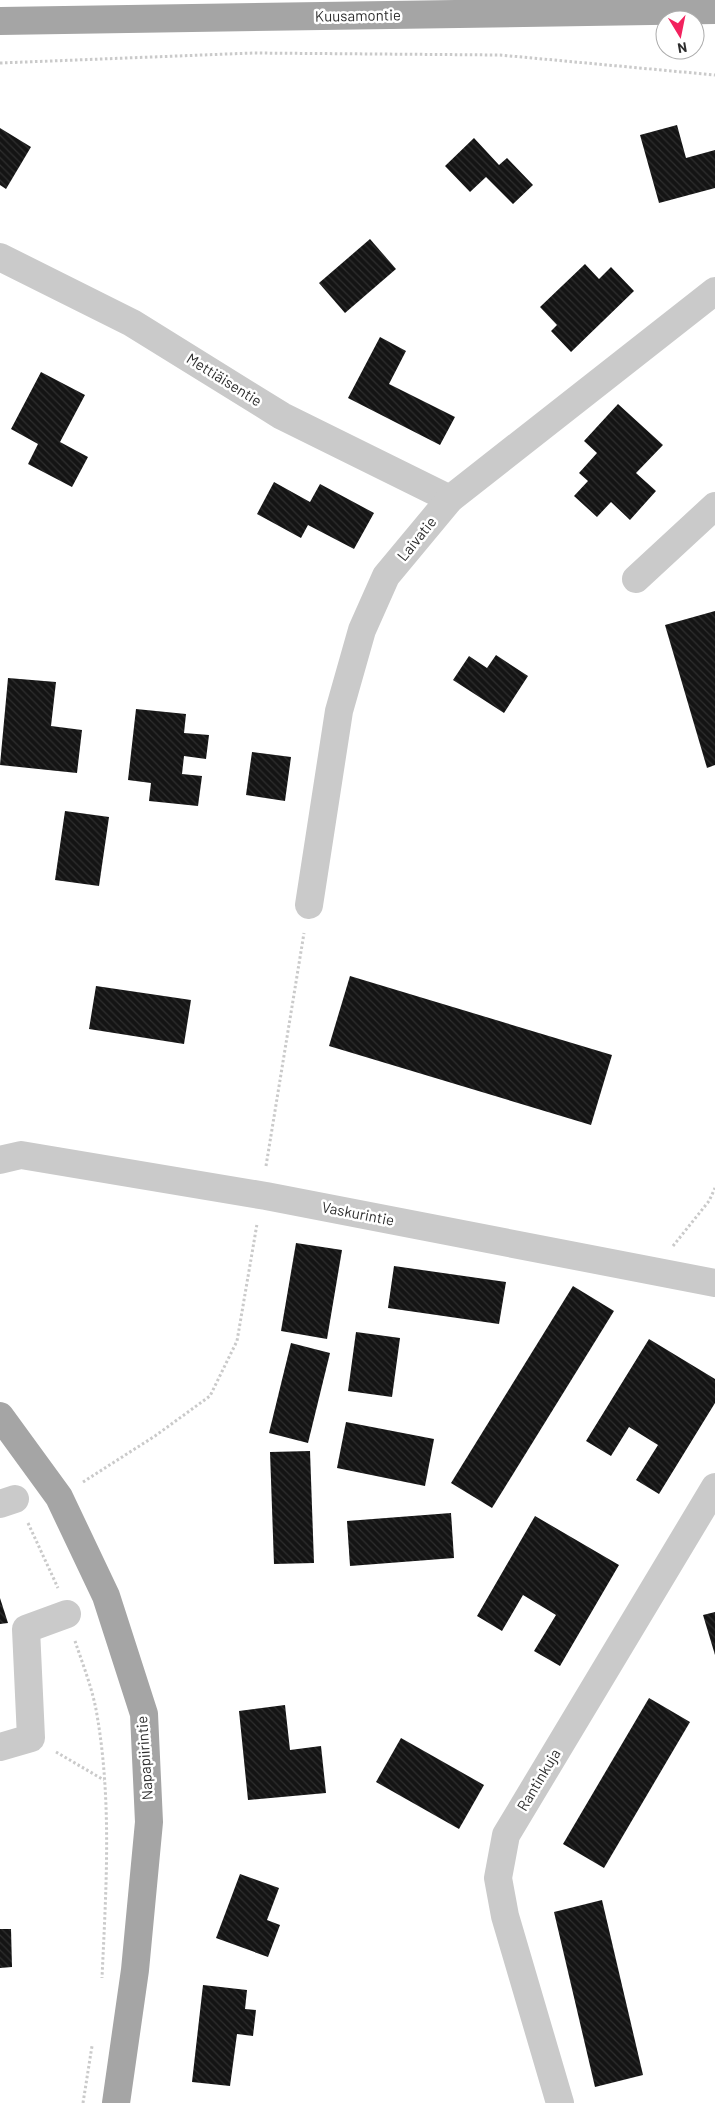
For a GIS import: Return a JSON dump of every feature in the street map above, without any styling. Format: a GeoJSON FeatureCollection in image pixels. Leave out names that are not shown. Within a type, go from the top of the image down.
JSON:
{"type":"FeatureCollection","features":[{"type":"Feature","properties":{"kind":"main road","name":"Kuusamontie"},"geometry":{"type":"LineString","coordinates":[[0,21],[715,10]]}},
{"type":"Feature","properties":{"kind":"main road","name":"Napapiirintie"},"geometry":{"type":"LineString","coordinates":[[0,1416],[59,1497],[106,1596],[144,1714],[149,1822],[135,1970],[116,2103]]}},
{"type":"Feature","properties":{"kind":"street","name":"Mettiäisentie"},"geometry":{"type":"LineString","coordinates":[[0,257],[132,323],[282,416],[450,499]]}},
{"type":"Feature","properties":{"kind":"street","name":"Laivatie"},"geometry":{"type":"LineString","coordinates":[[309,905],[339,711],[362,630],[386,576],[450,499],[715,291]]}},
{"type":"Feature","properties":{"kind":"street"},"geometry":{"type":"LineString","coordinates":[[636,578],[715,506]]}},
{"type":"Feature","properties":{"kind":"street","name":"Vaskurintie"},"geometry":{"type":"LineString","coordinates":[[0,1160],[21,1155],[262,1195],[715,1284]]}},
{"type":"Feature","properties":{"kind":"street","name":"Rantinkuja"},"geometry":{"type":"LineString","coordinates":[[560,2103],[505,1916],[498,1878],[506,1835],[715,1486]]}},
{"type":"Feature","properties":{"kind":"street"},"geometry":{"type":"LineString","coordinates":[[0,1746],[31,1738],[26,1629],[67,1614]]}},
{"type":"Feature","properties":{"kind":"path"},"geometry":{"type":"LineString","coordinates":[[0,63],[253,53],[500,55],[715,75]]}},
{"type":"Feature","properties":{"kind":"path"},"geometry":{"type":"LineString","coordinates":[[59,1497],[155,1436],[210,1396],[238,1341],[309,905]]}},
{"type":"Feature","properties":{"kind":"path"},"geometry":{"type":"LineString","coordinates":[[653,1272],[709,1201],[715,1188]]}},
{"type":"Feature","properties":{"kind":"path"},"geometry":{"type":"LineString","coordinates":[[7,1501],[58,1590],[97,1712],[105,1780],[108,1860],[101,1987]]}},
{"type":"Feature","properties":{"kind":"path"},"geometry":{"type":"LineString","coordinates":[[31,1738],[105,1780]]}},
{"type":"Feature","properties":{"kind":"path"},"geometry":{"type":"LineString","coordinates":[[83,2103],[92,2045]]}},
{"type":"Feature","properties":{"kind":"building"},"geometry":{"type":"Polygon","coordinates":[[[677,125],[686,158],[715,150],[715,188],[659,203],[640,135],[677,125]]]}},
{"type":"Feature","properties":{"kind":"building"},"geometry":{"type":"Polygon","coordinates":[[[0,128],[31,147],[6,189],[0,185],[0,128]]]}},
{"type":"Feature","properties":{"kind":"building"},"geometry":{"type":"Polygon","coordinates":[[[474,138],[499,165],[507,158],[533,185],[513,204],[486,177],[470,192],[445,166],[474,138]]]}},
{"type":"Feature","properties":{"kind":"building"},"geometry":{"type":"Polygon","coordinates":[[[370,239],[396,269],[345,313],[319,283],[370,239]]]}},
{"type":"Feature","properties":{"kind":"building"},"geometry":{"type":"Polygon","coordinates":[[[585,264],[599,279],[611,267],[634,291],[571,352],[551,331],[557,325],[540,307],[585,264]]]}},
{"type":"Feature","properties":{"kind":"building"},"geometry":{"type":"Polygon","coordinates":[[[380,337],[406,351],[389,384],[455,417],[440,445],[348,398],[380,337]]]}},
{"type":"Feature","properties":{"kind":"building"},"geometry":{"type":"Polygon","coordinates":[[[41,372],[85,395],[60,442],[88,457],[72,487],[28,464],[38,444],[11,429],[41,372]]]}},
{"type":"Feature","properties":{"kind":"building"},"geometry":{"type":"Polygon","coordinates":[[[618,404],[663,445],[636,473],[656,491],[630,520],[611,502],[597,517],[574,496],[588,481],[579,473],[597,453],[584,441],[618,404]]]}},
{"type":"Feature","properties":{"kind":"building"},"geometry":{"type":"Polygon","coordinates":[[[274,482],[310,502],[320,484],[374,513],[354,549],[308,525],[301,538],[257,514],[274,482]]]}},
{"type":"Feature","properties":{"kind":"building"},"geometry":{"type":"Polygon","coordinates":[[[715,611],[715,765],[707,768],[665,625],[715,611]]]}},
{"type":"Feature","properties":{"kind":"building"},"geometry":{"type":"Polygon","coordinates":[[[496,655],[528,676],[504,713],[453,680],[469,656],[487,668],[496,655]]]}},
{"type":"Feature","properties":{"kind":"building"},"geometry":{"type":"Polygon","coordinates":[[[8,678],[56,682],[51,726],[82,730],[77,773],[0,765],[8,678]]]}},
{"type":"Feature","properties":{"kind":"building"},"geometry":{"type":"Polygon","coordinates":[[[136,709],[186,714],[184,733],[209,735],[206,759],[184,756],[182,774],[202,776],[198,806],[149,801],[151,783],[128,780],[136,709]]]}},
{"type":"Feature","properties":{"kind":"building"},"geometry":{"type":"Polygon","coordinates":[[[252,752],[291,757],[285,801],[246,795],[252,752]]]}},
{"type":"Feature","properties":{"kind":"building"},"geometry":{"type":"Polygon","coordinates":[[[65,811],[109,817],[99,886],[55,880],[65,811]]]}},
{"type":"Feature","properties":{"kind":"building"},"geometry":{"type":"Polygon","coordinates":[[[350,976],[612,1055],[591,1125],[329,1046],[350,976]]]}},
{"type":"Feature","properties":{"kind":"building"},"geometry":{"type":"Polygon","coordinates":[[[96,986],[191,1000],[184,1044],[89,1029],[96,986]]]}},
{"type":"Feature","properties":{"kind":"building"},"geometry":{"type":"Polygon","coordinates":[[[296,1243],[342,1250],[327,1339],[281,1331],[296,1243]]]}},
{"type":"Feature","properties":{"kind":"building"},"geometry":{"type":"Polygon","coordinates":[[[394,1266],[506,1282],[499,1324],[388,1308],[394,1266]]]}},
{"type":"Feature","properties":{"kind":"building"},"geometry":{"type":"Polygon","coordinates":[[[573,1286],[614,1311],[492,1508],[451,1483],[573,1286]]]}},
{"type":"Feature","properties":{"kind":"building"},"geometry":{"type":"Polygon","coordinates":[[[356,1332],[400,1338],[392,1397],[348,1391],[356,1332]]]}},
{"type":"Feature","properties":{"kind":"building"},"geometry":{"type":"Polygon","coordinates":[[[649,1339],[715,1379],[715,1403],[659,1494],[636,1480],[658,1445],[629,1427],[611,1456],[586,1441],[649,1339]]]}},
{"type":"Feature","properties":{"kind":"building"},"geometry":{"type":"Polygon","coordinates":[[[291,1343],[330,1353],[308,1443],[269,1433],[291,1343]]]}},
{"type":"Feature","properties":{"kind":"building"},"geometry":{"type":"Polygon","coordinates":[[[346,1422],[434,1439],[425,1486],[337,1468],[346,1422]]]}},
{"type":"Feature","properties":{"kind":"building"},"geometry":{"type":"Polygon","coordinates":[[[310,1451],[314,1563],[274,1564],[270,1452],[310,1451]]]}},
{"type":"Feature","properties":{"kind":"building"},"geometry":{"type":"Polygon","coordinates":[[[451,1513],[454,1558],[350,1566],[347,1521],[451,1513]]]}},
{"type":"Feature","properties":{"kind":"building"},"geometry":{"type":"Polygon","coordinates":[[[535,1516],[619,1565],[560,1666],[534,1651],[556,1615],[523,1595],[502,1631],[477,1616],[535,1516]]]}},
{"type":"Feature","properties":{"kind":"building"},"geometry":{"type":"Polygon","coordinates":[[[0,1598],[8,1623],[0,1624],[0,1598]]]}},
{"type":"Feature","properties":{"kind":"building"},"geometry":{"type":"Polygon","coordinates":[[[715,1612],[715,1655],[703,1615],[715,1612]]]}},
{"type":"Feature","properties":{"kind":"building"},"geometry":{"type":"Polygon","coordinates":[[[649,1698],[690,1722],[604,1868],[563,1844],[649,1698]]]}},
{"type":"Feature","properties":{"kind":"building"},"geometry":{"type":"Polygon","coordinates":[[[285,1705],[290,1750],[321,1746],[326,1793],[248,1800],[239,1711],[285,1705]]]}},
{"type":"Feature","properties":{"kind":"building"},"geometry":{"type":"Polygon","coordinates":[[[401,1738],[484,1785],[459,1829],[376,1782],[401,1738]]]}},
{"type":"Feature","properties":{"kind":"building"},"geometry":{"type":"Polygon","coordinates":[[[240,1874],[279,1888],[267,1920],[280,1925],[268,1957],[216,1938],[240,1874]]]}},
{"type":"Feature","properties":{"kind":"building"},"geometry":{"type":"Polygon","coordinates":[[[602,1900],[643,2075],[595,2087],[554,1912],[602,1900]]]}},
{"type":"Feature","properties":{"kind":"building"},"geometry":{"type":"Polygon","coordinates":[[[0,1929],[11,1929],[12,1967],[0,1968],[0,1929]]]}},
{"type":"Feature","properties":{"kind":"building"},"geometry":{"type":"Polygon","coordinates":[[[203,1985],[247,1990],[245,2009],[256,2010],[253,2036],[237,2034],[230,2086],[192,2082],[203,1985]]]}}]}
